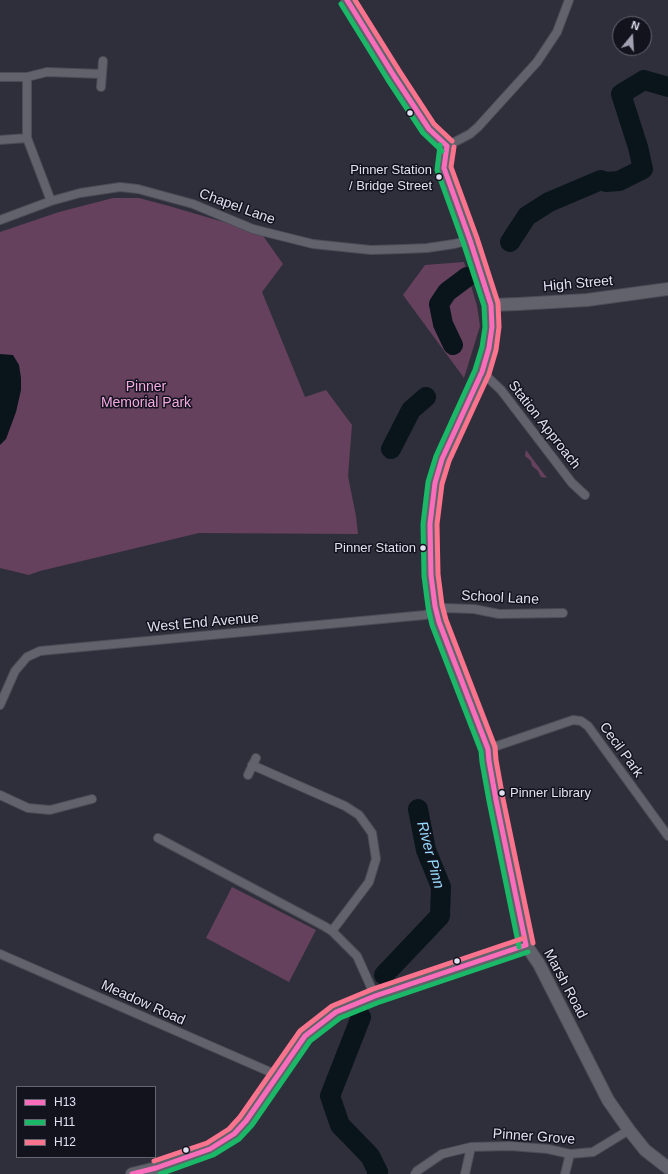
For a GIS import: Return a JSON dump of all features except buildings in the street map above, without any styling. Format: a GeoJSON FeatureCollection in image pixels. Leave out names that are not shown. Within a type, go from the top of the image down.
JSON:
{"type":"FeatureCollection","features":[{"type":"Feature","properties":{"kind":"street"},"geometry":{"type":"LineString","coordinates":[[347,0],[429,129],[447,146],[470,134],[478,127],[537,62],[557,32],[569,0]]}},
{"type":"Feature","properties":{"kind":"street"},"geometry":{"type":"LineString","coordinates":[[101,87],[103,61]]}},
{"type":"Feature","properties":{"kind":"street"},"geometry":{"type":"LineString","coordinates":[[0,77],[27,77],[47,72],[102,74]]}},
{"type":"Feature","properties":{"kind":"street"},"geometry":{"type":"LineString","coordinates":[[27,77],[28,138],[51,201]]}},
{"type":"Feature","properties":{"kind":"street"},"geometry":{"type":"LineString","coordinates":[[0,140],[28,138]]}},
{"type":"Feature","properties":{"kind":"street","name":"Marsh Road"},"geometry":{"type":"LineString","coordinates":[[447,146],[444,168],[470,240],[491,305],[492,327],[489,348],[482,372],[442,459],[434,483],[430,524],[431,575],[436,610],[447,643],[488,749],[512,880],[526,945],[539,964],[608,1100],[628,1130],[645,1150],[668,1168]]}},
{"type":"Feature","properties":{"kind":"street","name":"Chapel Lane"},"geometry":{"type":"LineString","coordinates":[[0,220],[51,201],[80,193],[120,187],[138,189],[193,204],[253,229],[312,244],[371,250],[412,249],[443,246],[470,240]]}},
{"type":"Feature","properties":{"kind":"street","name":"High Street"},"geometry":{"type":"LineString","coordinates":[[491,305],[587,300],[668,289]]}},
{"type":"Feature","properties":{"kind":"street","name":"Station Approach"},"geometry":{"type":"LineString","coordinates":[[482,372],[501,390],[572,483],[585,495]]}},
{"type":"Feature","properties":{"kind":"street","name":"School Lane"},"geometry":{"type":"LineString","coordinates":[[436,610],[444,608],[474,610],[500,614],[563,614]]}},
{"type":"Feature","properties":{"kind":"street","name":"West End Avenue"},"geometry":{"type":"LineString","coordinates":[[0,705],[15,671],[27,657],[40,651],[425,615],[436,610]]}},
{"type":"Feature","properties":{"kind":"street","name":"Cecil Park"},"geometry":{"type":"LineString","coordinates":[[488,749],[573,720],[581,721],[588,726],[668,836]]}},
{"type":"Feature","properties":{"kind":"street"},"geometry":{"type":"LineString","coordinates":[[248,775],[254,762],[345,806],[359,815],[372,833],[376,859],[369,882],[332,931]]}},
{"type":"Feature","properties":{"kind":"street"},"geometry":{"type":"LineString","coordinates":[[0,795],[28,808],[50,810],[92,799]]}},
{"type":"Feature","properties":{"kind":"street"},"geometry":{"type":"LineString","coordinates":[[158,838],[332,931],[357,956],[375,996]]}},
{"type":"Feature","properties":{"kind":"street"},"geometry":{"type":"LineString","coordinates":[[132,1174],[157,1171],[210,1149],[234,1134],[246,1121],[305,1036],[336,1012],[375,996],[526,945]]}},
{"type":"Feature","properties":{"kind":"street","name":"Meadow Road"},"geometry":{"type":"LineString","coordinates":[[0,954],[276,1076]]}},
{"type":"Feature","properties":{"kind":"street","name":"Pinner Grove"},"geometry":{"type":"LineString","coordinates":[[415,1174],[417,1171],[442,1154],[471,1147],[510,1146],[548,1149],[570,1154],[594,1152],[628,1130]]}},
{"type":"Feature","properties":{"kind":"street"},"geometry":{"type":"LineString","coordinates":[[465,1174],[471,1147]]}},
{"type":"Feature","properties":{"kind":"street"},"geometry":{"type":"LineString","coordinates":[[565,1174],[570,1154]]}},
{"type":"Feature","properties":{"kind":"green space","name":"Pinner Memorial Park"},"geometry":{"type":"Polygon","coordinates":[[[113,198],[139,198],[261,233],[283,264],[262,292],[305,397],[326,390],[352,425],[348,476],[358,534],[199,533],[40,571],[29,575],[0,568],[0,232],[59,212],[113,198]]]}},
{"type":"Feature","properties":{"kind":"green space"},"geometry":{"type":"Polygon","coordinates":[[[464,262],[477,306],[480,326],[464,378],[403,295],[425,265],[464,262]]]}},
{"type":"Feature","properties":{"kind":"green space"},"geometry":{"type":"Polygon","coordinates":[[[526,450],[547,478],[541,477],[538,471],[532,466],[531,461],[525,456],[526,450]]]}},
{"type":"Feature","properties":{"kind":"green space"},"geometry":{"type":"Polygon","coordinates":[[[232,887],[316,930],[289,982],[206,938],[232,887]]]}},
{"type":"Feature","properties":{"kind":"shaded area"},"geometry":{"type":"Polygon","coordinates":[[[0,354],[13,355],[19,365],[21,390],[16,412],[6,439],[0,445],[0,354]]]}},
{"type":"Feature","properties":{"kind":"waterway","name":"River Pinn"},"geometry":{"type":"LineString","coordinates":[[510,242],[527,216],[549,202],[601,180],[606,182],[619,181],[643,169],[638,147],[621,94],[644,80],[668,87]]}},
{"type":"Feature","properties":{"kind":"waterway","name":"River Pinn"},"geometry":{"type":"LineString","coordinates":[[453,345],[443,324],[439,304],[447,292],[467,277]]}},
{"type":"Feature","properties":{"kind":"waterway","name":"River Pinn"},"geometry":{"type":"LineString","coordinates":[[391,449],[411,410],[426,397]]}},
{"type":"Feature","properties":{"kind":"waterway","name":"River Pinn"},"geometry":{"type":"LineString","coordinates":[[384,975],[440,916],[441,887],[426,850],[418,809]]}},
{"type":"Feature","properties":{"kind":"waterway","name":"River Pinn"},"geometry":{"type":"LineString","coordinates":[[361,1017],[330,1096],[340,1125],[370,1156],[378,1172],[377,1174]]}},
{"type":"Feature","properties":{"kind":"transit line","name":"H13"},"geometry":{"type":"LineString","coordinates":[[347,0],[429,129],[447,146]]}},
{"type":"Feature","properties":{"kind":"transit line","name":"H12"},"geometry":{"type":"LineString","coordinates":[[355,0],[434,124],[452,141]]}},
{"type":"Feature","properties":{"kind":"transit line","name":"H11"},"geometry":{"type":"LineString","coordinates":[[341,4],[423,133],[442,151]]}},
{"type":"Feature","properties":{"kind":"transit line","name":"H11"},"geometry":{"type":"LineString","coordinates":[[440,145],[437,170],[484,306],[485,327],[482,347],[475,370],[436,456],[428,482],[423,524],[424,576],[432,625],[481,751],[489,801],[519,947]]}},
{"type":"Feature","properties":{"kind":"transit line","name":"H13"},"geometry":{"type":"LineString","coordinates":[[447,146],[444,168],[470,240],[491,305],[492,327],[489,348],[482,372],[442,459],[435,483],[430,524],[431,575],[435,606],[439,622],[488,749],[496,800],[526,945]]}},
{"type":"Feature","properties":{"kind":"transit line","name":"H12"},"geometry":{"type":"LineString","coordinates":[[454,147],[451,167],[477,238],[498,303],[499,327],[496,350],[489,374],[449,461],[442,484],[437,524],[438,574],[442,605],[446,620],[495,747],[503,799],[533,943]]}},
{"type":"Feature","properties":{"kind":"transit line","name":"H12"},"geometry":{"type":"LineString","coordinates":[[154,1161],[207,1143],[229,1129],[240,1117],[300,1031],[332,1006],[373,989],[524,938]]}},
{"type":"Feature","properties":{"kind":"transit line","name":"H13"},"geometry":{"type":"LineString","coordinates":[[132,1174],[156,1168],[210,1149],[234,1134],[246,1121],[305,1036],[336,1012],[375,996],[526,945]]}},
{"type":"Feature","properties":{"kind":"transit line","name":"H11"},"geometry":{"type":"LineString","coordinates":[[160,1174],[213,1155],[239,1139],[252,1125],[310,1041],[340,1018],[377,1003],[528,952]]}},
{"type":"Feature","properties":{"kind":"place","name":"Pinner Station / Bridge Street"},"geometry":{"type":"Point","coordinates":[439,177]}},
{"type":"Feature","properties":{"kind":"place","name":"Pinner Station"},"geometry":{"type":"Point","coordinates":[423,548]}},
{"type":"Feature","properties":{"kind":"place","name":"Pinner Library"},"geometry":{"type":"Point","coordinates":[502,793]}}]}
